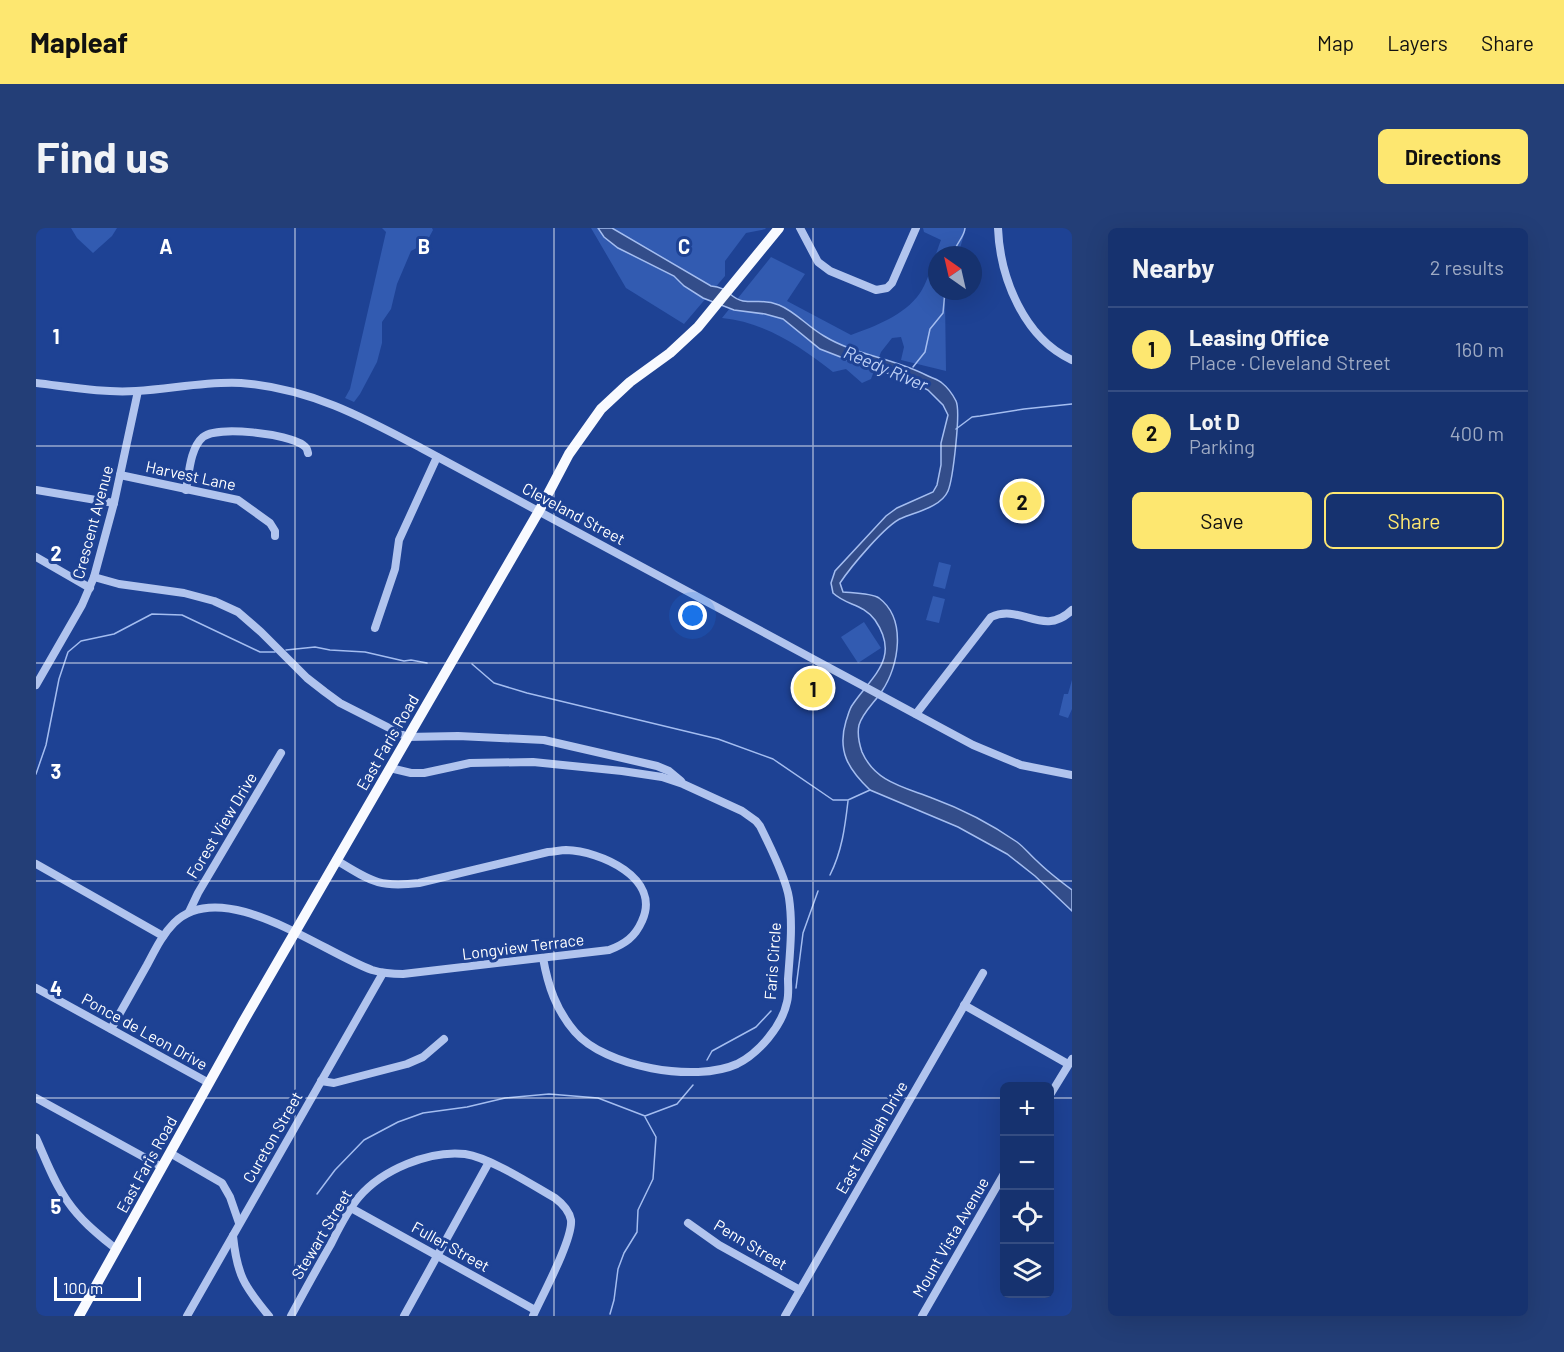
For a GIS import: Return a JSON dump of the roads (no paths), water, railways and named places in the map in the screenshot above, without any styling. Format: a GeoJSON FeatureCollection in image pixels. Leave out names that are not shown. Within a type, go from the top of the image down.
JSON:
{"type":"FeatureCollection","features":[{"type":"Feature","properties":{"kind":"main road","name":"East Faris Road"},"geometry":{"type":"LineString","coordinates":[[79,1316],[209,1083],[539,511],[569,454],[601,409],[630,382],[670,353],[711,314],[779,228]]}},
{"type":"Feature","properties":{"kind":"street"},"geometry":{"type":"LineString","coordinates":[[800,228],[814,256],[823,267],[876,290],[887,288],[892,284],[916,228]]}},
{"type":"Feature","properties":{"kind":"street"},"geometry":{"type":"LineString","coordinates":[[998,228],[1003,262],[1018,304],[1040,336],[1056,351],[1072,360]]}},
{"type":"Feature","properties":{"kind":"street","name":"Cleveland Street"},"geometry":{"type":"LineString","coordinates":[[36,383],[90,390],[138,391],[205,383],[240,383],[303,394],[338,406],[539,511],[890,701],[1003,758],[1036,769],[1072,775]]}},
{"type":"Feature","properties":{"kind":"street","name":"Crescent Avenue"},"geometry":{"type":"LineString","coordinates":[[36,685],[94,577],[114,503],[138,391]]}},
{"type":"Feature","properties":{"kind":"street"},"geometry":{"type":"LineString","coordinates":[[186,490],[195,451],[201,439],[210,433],[223,430],[259,434],[297,442],[303,445],[308,453]]}},
{"type":"Feature","properties":{"kind":"street"},"geometry":{"type":"LineString","coordinates":[[375,628],[395,569],[399,540],[437,457]]}},
{"type":"Feature","properties":{"kind":"street","name":"Harvest Lane"},"geometry":{"type":"LineString","coordinates":[[120,475],[233,498],[243,502],[270,523],[275,536]]}},
{"type":"Feature","properties":{"kind":"street"},"geometry":{"type":"LineString","coordinates":[[36,490],[114,503]]}},
{"type":"Feature","properties":{"kind":"street"},"geometry":{"type":"LineString","coordinates":[[36,558],[90,588]]}},
{"type":"Feature","properties":{"kind":"street"},"geometry":{"type":"LineString","coordinates":[[94,577],[119,584],[184,593],[214,601],[238,612],[325,692],[340,703],[407,737]]}},
{"type":"Feature","properties":{"kind":"street"},"geometry":{"type":"LineString","coordinates":[[916,714],[991,617],[1006,614],[1051,622],[1063,618],[1072,610]]}},
{"type":"Feature","properties":{"kind":"street","name":"Faris Circle"},"geometry":{"type":"LineString","coordinates":[[407,737],[458,736],[544,740],[657,766],[669,771],[683,784]]}},
{"type":"Feature","properties":{"kind":"street","name":"Forest View Drive"},"geometry":{"type":"LineString","coordinates":[[189,912],[281,753]]}},
{"type":"Feature","properties":{"kind":"street","name":"Faris Circle"},"geometry":{"type":"LineString","coordinates":[[390,768],[418,773],[485,762],[533,762],[622,771],[670,779],[742,811],[756,821],[764,834],[789,895],[791,924],[787,1003],[778,1022],[762,1044],[738,1064],[707,1071],[665,1070],[630,1063],[586,1042],[565,1020],[550,992],[543,958]]}},
{"type":"Feature","properties":{"kind":"street","name":"Longview Terrace"},"geometry":{"type":"LineString","coordinates":[[189,912],[229,908],[296,931],[340,956],[383,973],[420,974],[609,950],[631,939],[644,917],[643,891],[635,878],[617,865],[598,857],[567,850],[548,852],[420,883],[390,886],[375,882],[336,860]]}},
{"type":"Feature","properties":{"kind":"street"},"geometry":{"type":"LineString","coordinates":[[36,864],[163,936]]}},
{"type":"Feature","properties":{"kind":"street"},"geometry":{"type":"LineString","coordinates":[[111,1029],[163,936],[175,922],[189,912]]}},
{"type":"Feature","properties":{"kind":"street","name":"Cureton Street"},"geometry":{"type":"LineString","coordinates":[[187,1316],[383,973]]}},
{"type":"Feature","properties":{"kind":"street","name":"East Tallulah Drive"},"geometry":{"type":"LineString","coordinates":[[786,1315],[983,973]]}},
{"type":"Feature","properties":{"kind":"street","name":"Ponce de Leon Drive"},"geometry":{"type":"LineString","coordinates":[[36,988],[209,1083]]}},
{"type":"Feature","properties":{"kind":"street"},"geometry":{"type":"LineString","coordinates":[[964,1005],[1070,1061],[1054,1088]]}},
{"type":"Feature","properties":{"kind":"street"},"geometry":{"type":"LineString","coordinates":[[321,1081],[334,1083],[407,1064],[423,1057],[444,1039]]}},
{"type":"Feature","properties":{"kind":"street"},"geometry":{"type":"LineString","coordinates":[[36,1098],[162,1167]]}},
{"type":"Feature","properties":{"kind":"street"},"geometry":{"type":"LineString","coordinates":[[36,1138],[66,1200],[88,1225],[116,1249]]}},
{"type":"Feature","properties":{"kind":"street"},"geometry":{"type":"LineString","coordinates":[[170,1153],[222,1183],[230,1197],[239,1223]]}},
{"type":"Feature","properties":{"kind":"street","name":"Stewart Street"},"geometry":{"type":"LineString","coordinates":[[291,1316],[351,1208],[363,1193],[393,1172],[418,1161],[444,1155],[465,1154],[489,1162],[555,1198],[569,1213],[571,1230],[534,1313]]}},
{"type":"Feature","properties":{"kind":"street"},"geometry":{"type":"LineString","coordinates":[[404,1316],[489,1162]]}},
{"type":"Feature","properties":{"kind":"street","name":"Mount Vista Avenue"},"geometry":{"type":"LineString","coordinates":[[922,1316],[1000,1182]]}},
{"type":"Feature","properties":{"kind":"street","name":"Fuller Street"},"geometry":{"type":"LineString","coordinates":[[351,1208],[534,1313]]}},
{"type":"Feature","properties":{"kind":"street","name":"Penn Street"},"geometry":{"type":"LineString","coordinates":[[688,1223],[719,1245],[800,1290]]}},
{"type":"Feature","properties":{"kind":"street"},"geometry":{"type":"LineString","coordinates":[[233,1235],[242,1280],[269,1316]]}},
{"type":"Feature","properties":{"kind":"water","name":"Reedy River"},"geometry":{"type":"Polygon","coordinates":[[[598,228],[612,228],[711,286],[722,288],[739,300],[779,305],[836,342],[913,369],[940,382],[952,394],[956,401],[958,418],[954,460],[945,497],[934,505],[895,522],[878,537],[840,583],[843,592],[867,594],[879,598],[888,607],[897,630],[893,669],[882,691],[861,720],[858,732],[860,745],[868,762],[882,777],[901,787],[965,812],[1020,844],[1045,869],[1072,890],[1072,911],[1035,876],[1007,854],[958,827],[870,790],[856,775],[846,759],[843,741],[846,721],[853,704],[881,666],[885,645],[882,633],[870,614],[838,597],[833,593],[831,583],[835,571],[886,516],[897,508],[933,492],[937,485],[941,465],[941,443],[948,415],[943,405],[928,390],[899,376],[874,370],[820,349],[783,319],[734,310],[703,298],[684,286],[674,276],[618,248],[604,237],[598,228]]]}},
{"type":"Feature","properties":{"kind":"waterway"},"geometry":{"type":"LineString","coordinates":[[957,246],[965,228]]}},
{"type":"Feature","properties":{"kind":"waterway","name":"Reedy River"},"geometry":{"type":"LineString","coordinates":[[913,367],[925,352],[930,329],[943,313],[944,300]]}},
{"type":"Feature","properties":{"kind":"waterway"},"geometry":{"type":"LineString","coordinates":[[956,429],[972,417],[1072,404]]}},
{"type":"Feature","properties":{"kind":"waterway"},"geometry":{"type":"LineString","coordinates":[[36,774],[46,745],[59,679],[68,652],[81,641],[114,634],[152,614],[182,615],[260,652],[275,652]]}},
{"type":"Feature","properties":{"kind":"waterway"},"geometry":{"type":"LineString","coordinates":[[286,650],[315,647],[365,652],[404,661],[427,663]]}},
{"type":"Feature","properties":{"kind":"waterway"},"geometry":{"type":"LineString","coordinates":[[472,664],[494,683],[718,739],[773,759],[833,800],[848,800],[870,790]]}},
{"type":"Feature","properties":{"kind":"waterway"},"geometry":{"type":"LineString","coordinates":[[830,875],[840,848],[848,801]]}},
{"type":"Feature","properties":{"kind":"waterway"},"geometry":{"type":"LineString","coordinates":[[796,988],[803,933],[818,891]]}},
{"type":"Feature","properties":{"kind":"waterway"},"geometry":{"type":"LineString","coordinates":[[707,1060],[712,1051],[756,1027],[771,1011]]}},
{"type":"Feature","properties":{"kind":"waterway"},"geometry":{"type":"LineString","coordinates":[[317,1194],[335,1170],[364,1140],[398,1122],[423,1113],[467,1107],[505,1098],[549,1094],[598,1098],[645,1116],[677,1104],[693,1085]]}},
{"type":"Feature","properties":{"kind":"waterway"},"geometry":{"type":"LineString","coordinates":[[610,1314],[618,1269],[624,1253],[637,1232],[638,1210],[653,1179],[656,1137],[645,1117]]}},
{"type":"Feature","properties":{"kind":"place","name":"Lot D"},"geometry":{"type":"Point","coordinates":[1022,501]}},
{"type":"Feature","properties":{"kind":"place","name":"Leasing Office"},"geometry":{"type":"Point","coordinates":[813,688]}}]}
